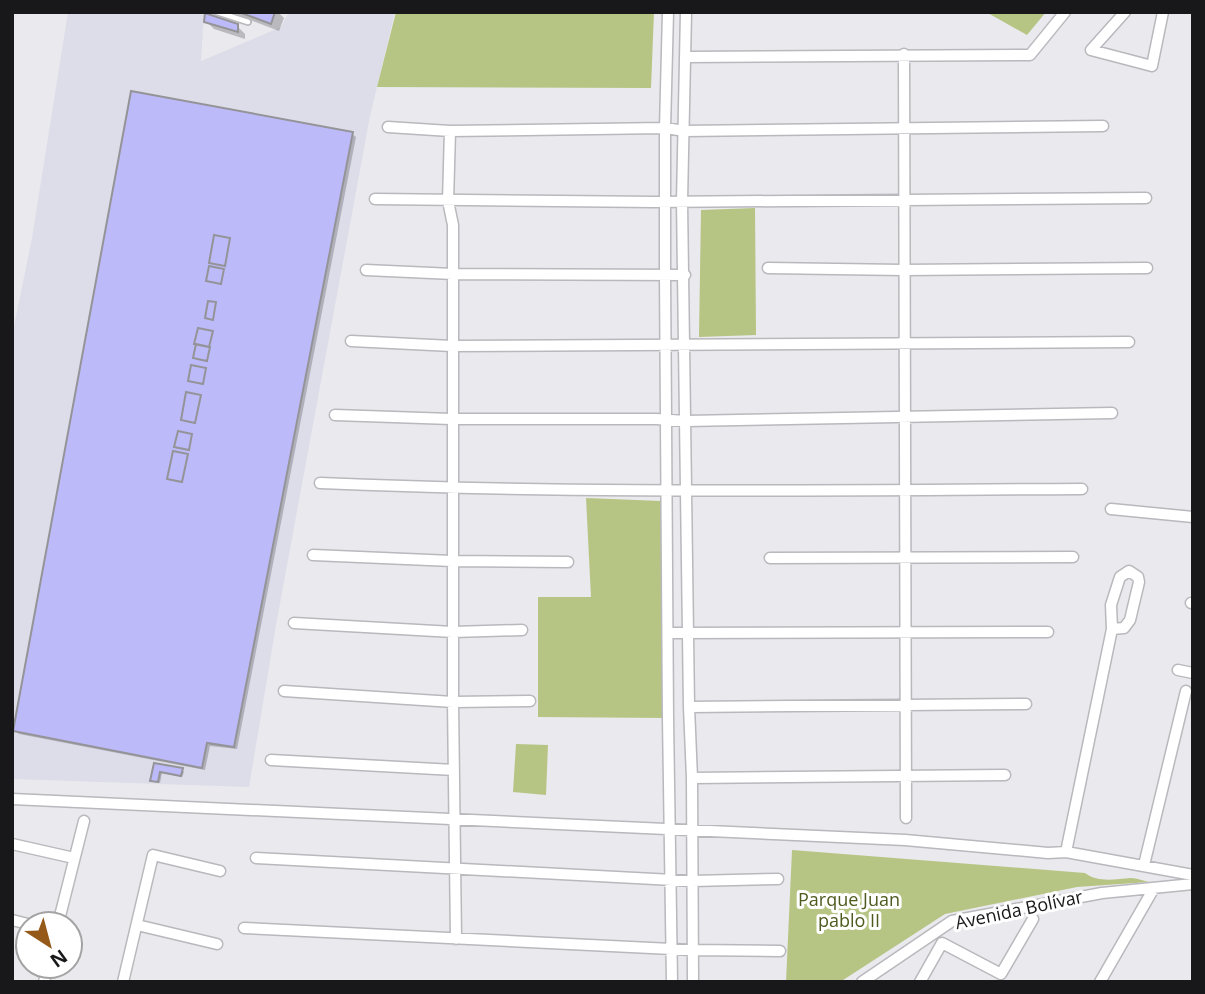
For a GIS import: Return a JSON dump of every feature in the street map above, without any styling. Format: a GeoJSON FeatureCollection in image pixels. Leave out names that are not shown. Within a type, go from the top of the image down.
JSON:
{"type":"FeatureCollection","features":[{"type":"Feature","properties":{"kind":"street"},"geometry":{"type":"LineString","coordinates":[[668,12],[665,273],[672,982]]}},
{"type":"Feature","properties":{"kind":"street"},"geometry":{"type":"LineString","coordinates":[[686,12],[682,201],[692,778],[692,982]]}},
{"type":"Feature","properties":{"kind":"street"},"geometry":{"type":"LineString","coordinates":[[685,57],[1030,55],[1065,12]]}},
{"type":"Feature","properties":{"kind":"street"},"geometry":{"type":"LineString","coordinates":[[1125,12],[1091,50],[1152,66],[1163,12]]}},
{"type":"Feature","properties":{"kind":"street"},"geometry":{"type":"LineString","coordinates":[[904,54],[906,818]]}},
{"type":"Feature","properties":{"kind":"street"},"geometry":{"type":"LineString","coordinates":[[388,127],[450,131],[665,128],[685,131],[1104,126]]}},
{"type":"Feature","properties":{"kind":"street"},"geometry":{"type":"LineString","coordinates":[[450,131],[448,201],[453,225],[451,419],[456,939]]}},
{"type":"Feature","properties":{"kind":"street"},"geometry":{"type":"LineString","coordinates":[[375,199],[666,202],[1146,198]]}},
{"type":"Feature","properties":{"kind":"street"},"geometry":{"type":"LineString","coordinates":[[768,268],[1147,268]]}},
{"type":"Feature","properties":{"kind":"street"},"geometry":{"type":"LineString","coordinates":[[366,270],[453,274],[685,275]]}},
{"type":"Feature","properties":{"kind":"street"},"geometry":{"type":"LineString","coordinates":[[351,341],[452,346],[1129,342]]}},
{"type":"Feature","properties":{"kind":"street"},"geometry":{"type":"LineString","coordinates":[[335,415],[686,421],[1112,413]]}},
{"type":"Feature","properties":{"kind":"street"},"geometry":{"type":"LineString","coordinates":[[320,483],[668,491],[1082,489]]}},
{"type":"Feature","properties":{"kind":"street"},"geometry":{"type":"LineString","coordinates":[[1111,509],[1193,517]]}},
{"type":"Feature","properties":{"kind":"street"},"geometry":{"type":"LineString","coordinates":[[313,555],[452,561],[568,562]]}},
{"type":"Feature","properties":{"kind":"street"},"geometry":{"type":"LineString","coordinates":[[770,558],[1073,557]]}},
{"type":"Feature","properties":{"kind":"street"},"geometry":{"type":"LineString","coordinates":[[1066,852],[1112,629],[1111,605],[1120,577],[1129,571],[1138,577],[1139,582],[1130,620],[1124,628],[1112,629]]}},
{"type":"Feature","properties":{"kind":"street"},"geometry":{"type":"LineString","coordinates":[[294,623],[453,632],[522,630]]}},
{"type":"Feature","properties":{"kind":"street"},"geometry":{"type":"LineString","coordinates":[[668,633],[1048,632]]}},
{"type":"Feature","properties":{"kind":"street"},"geometry":{"type":"LineString","coordinates":[[1178,670],[1193,673]]}},
{"type":"Feature","properties":{"kind":"street"},"geometry":{"type":"LineString","coordinates":[[284,691],[453,702],[530,701]]}},
{"type":"Feature","properties":{"kind":"street"},"geometry":{"type":"LineString","coordinates":[[1144,865],[1186,691]]}},
{"type":"Feature","properties":{"kind":"street"},"geometry":{"type":"LineString","coordinates":[[689,706],[1026,704]]}},
{"type":"Feature","properties":{"kind":"street"},"geometry":{"type":"LineString","coordinates":[[271,760],[454,770]]}},
{"type":"Feature","properties":{"kind":"street"},"geometry":{"type":"LineString","coordinates":[[692,778],[1005,775]]}},
{"type":"Feature","properties":{"kind":"street"},"geometry":{"type":"LineString","coordinates":[[12,799],[905,840],[1048,853],[1066,852],[1193,875]]}},
{"type":"Feature","properties":{"kind":"street"},"geometry":{"type":"LineString","coordinates":[[61,910],[84,821]]}},
{"type":"Feature","properties":{"kind":"street"},"geometry":{"type":"LineString","coordinates":[[12,844],[74,858]]}},
{"type":"Feature","properties":{"kind":"street"},"geometry":{"type":"LineString","coordinates":[[123,982],[153,855],[220,871]]}},
{"type":"Feature","properties":{"kind":"street"},"geometry":{"type":"LineString","coordinates":[[256,858],[692,881],[778,879]]}},
{"type":"Feature","properties":{"kind":"street","name":"Avenida Bolívar"},"geometry":{"type":"LineString","coordinates":[[862,982],[952,921],[1041,903],[1193,884]]}},
{"type":"Feature","properties":{"kind":"street"},"geometry":{"type":"LineString","coordinates":[[1100,982],[1154,888]]}},
{"type":"Feature","properties":{"kind":"street"},"geometry":{"type":"LineString","coordinates":[[919,982],[942,943],[1001,974],[1033,919]]}},
{"type":"Feature","properties":{"kind":"street"},"geometry":{"type":"LineString","coordinates":[[136,925],[217,944]]}},
{"type":"Feature","properties":{"kind":"street"},"geometry":{"type":"LineString","coordinates":[[244,928],[692,950],[780,951]]}},
{"type":"Feature","properties":{"kind":"lane"},"geometry":{"type":"LineString","coordinates":[[216,12],[248,22]]}},
{"type":"Feature","properties":{"kind":"shaded area"},"geometry":{"type":"Polygon","coordinates":[[[68,12],[204,12],[201,61],[281,27],[289,12],[395,12],[370,116],[276,625],[249,787],[12,779],[12,336],[32,238],[68,12]]]}},
{"type":"Feature","properties":{"kind":"green space"},"geometry":{"type":"Polygon","coordinates":[[[396,12],[654,12],[651,88],[377,87],[396,12]]]}},
{"type":"Feature","properties":{"kind":"green space"},"geometry":{"type":"Polygon","coordinates":[[[986,12],[1046,12],[1027,35],[986,12]]]}},
{"type":"Feature","properties":{"kind":"green space"},"geometry":{"type":"Polygon","coordinates":[[[755,208],[756,335],[699,337],[701,210],[755,208]]]}},
{"type":"Feature","properties":{"kind":"green space"},"geometry":{"type":"Polygon","coordinates":[[[586,498],[661,501],[668,718],[538,717],[538,597],[591,597],[586,498]]]}},
{"type":"Feature","properties":{"kind":"green space"},"geometry":{"type":"Polygon","coordinates":[[[516,744],[548,745],[546,795],[513,792],[516,744]]]}},
{"type":"Feature","properties":{"kind":"green space","name":"Parque Juan pablo II"},"geometry":{"type":"Polygon","coordinates":[[[792,850],[1085,873],[1101,879],[1133,878],[1149,882],[1077,887],[945,914],[840,982],[786,982],[792,850]]]}},
{"type":"Feature","properties":{"kind":"building"},"geometry":{"type":"Polygon","coordinates":[[[239,12],[275,12],[271,24],[239,12]]]}},
{"type":"Feature","properties":{"kind":"building"},"geometry":{"type":"Polygon","coordinates":[[[205,13],[238,24],[238,32],[204,22],[205,13]]]}},
{"type":"Feature","properties":{"kind":"building"},"geometry":{"type":"Polygon","coordinates":[[[131,91],[353,132],[234,747],[207,743],[202,768],[13,731],[131,91]]]}},
{"type":"Feature","properties":{"kind":"building"},"geometry":{"type":"Polygon","coordinates":[[[214,235],[230,238],[225,266],[209,263],[214,235]]]}},
{"type":"Feature","properties":{"kind":"building"},"geometry":{"type":"Polygon","coordinates":[[[209,266],[224,269],[221,284],[206,281],[209,266]]]}},
{"type":"Feature","properties":{"kind":"building"},"geometry":{"type":"Polygon","coordinates":[[[208,301],[216,302],[213,320],[205,318],[208,301]]]}},
{"type":"Feature","properties":{"kind":"building"},"geometry":{"type":"Polygon","coordinates":[[[198,328],[213,331],[209,347],[194,344],[198,328]]]}},
{"type":"Feature","properties":{"kind":"building"},"geometry":{"type":"Polygon","coordinates":[[[196,344],[210,347],[207,361],[193,358],[196,344]]]}},
{"type":"Feature","properties":{"kind":"building"},"geometry":{"type":"Polygon","coordinates":[[[191,365],[206,368],[203,384],[188,381],[191,365]]]}},
{"type":"Feature","properties":{"kind":"building"},"geometry":{"type":"Polygon","coordinates":[[[186,392],[201,395],[195,423],[181,420],[186,392]]]}},
{"type":"Feature","properties":{"kind":"building"},"geometry":{"type":"Polygon","coordinates":[[[178,431],[192,434],[189,450],[174,447],[178,431]]]}},
{"type":"Feature","properties":{"kind":"building"},"geometry":{"type":"Polygon","coordinates":[[[173,451],[188,454],[182,482],[167,479],[173,451]]]}},
{"type":"Feature","properties":{"kind":"building"},"geometry":{"type":"Polygon","coordinates":[[[154,763],[183,768],[181,776],[160,772],[158,782],[150,781],[154,763]]]}}]}
